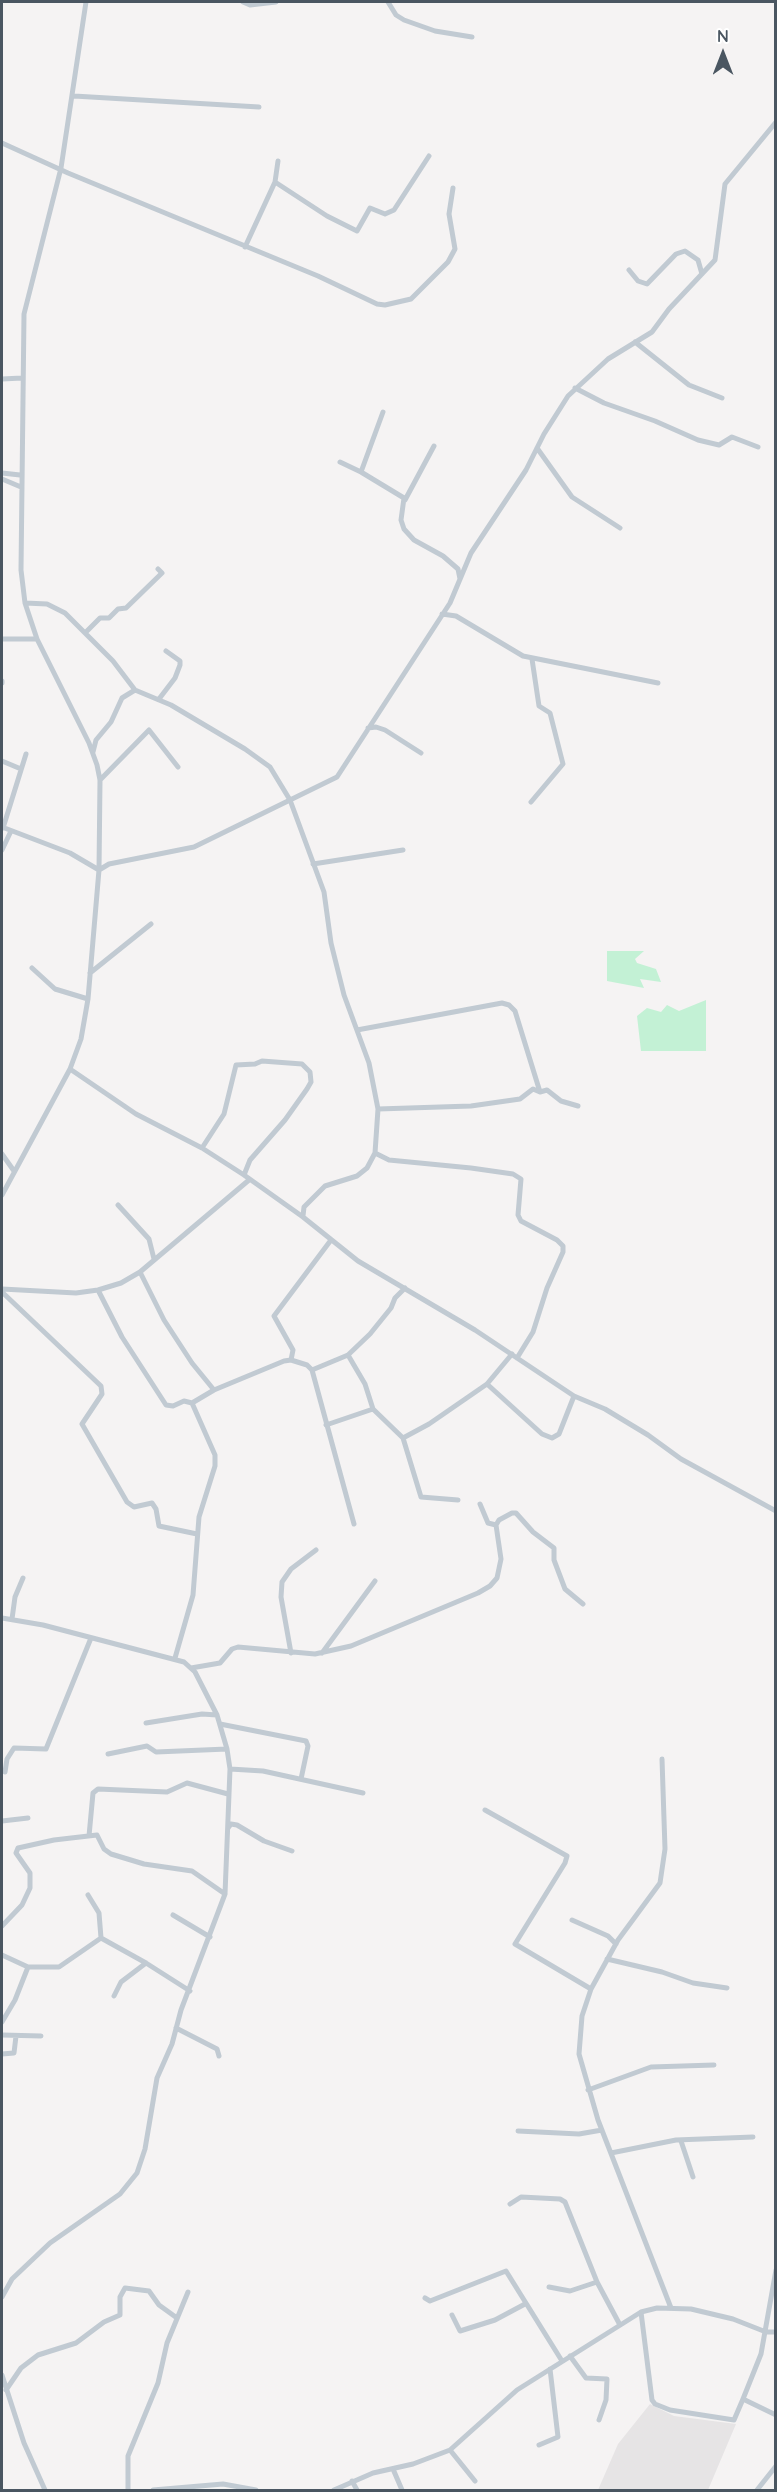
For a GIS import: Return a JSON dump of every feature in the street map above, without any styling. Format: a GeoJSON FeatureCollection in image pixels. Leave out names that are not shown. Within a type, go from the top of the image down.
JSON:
{"type":"FeatureCollection","features":[{"type":"Feature","properties":{"kind":"street"},"geometry":{"type":"LineString","coordinates":[[2,1195],[70,1068],[81,1039],[88,999],[99,870],[100,780],[93,753],[37,639],[25,603],[21,570],[22,336],[27,295],[61,168],[74,96],[86,2]]}},
{"type":"Feature","properties":{"kind":"street"},"geometry":{"type":"LineString","coordinates":[[243,2],[250,5],[276,2]]}},
{"type":"Feature","properties":{"kind":"street"},"geometry":{"type":"LineString","coordinates":[[388,2],[396,15],[404,20],[435,31],[472,37]]}},
{"type":"Feature","properties":{"kind":"street"},"geometry":{"type":"LineString","coordinates":[[74,96],[259,107]]}},
{"type":"Feature","properties":{"kind":"street"},"geometry":{"type":"LineString","coordinates":[[99,870],[110,864],[194,847],[337,777],[442,614],[460,581],[471,553],[526,470],[537,448],[575,388],[600,364],[652,332],[669,309],[715,260],[724,184],[776,122]]}},
{"type":"Feature","properties":{"kind":"street"},"geometry":{"type":"LineString","coordinates":[[769,131],[776,135]]}},
{"type":"Feature","properties":{"kind":"street"},"geometry":{"type":"LineString","coordinates":[[2,143],[318,276],[376,304],[404,303],[411,299],[448,262],[455,249],[449,214],[453,188]]}},
{"type":"Feature","properties":{"kind":"street"},"geometry":{"type":"LineString","coordinates":[[275,182],[327,216],[357,231],[370,208],[385,214],[394,210],[429,156]]}},
{"type":"Feature","properties":{"kind":"street"},"geometry":{"type":"LineString","coordinates":[[246,247],[275,182],[278,161]]}},
{"type":"Feature","properties":{"kind":"street"},"geometry":{"type":"LineString","coordinates":[[629,270],[639,281],[646,284],[676,254],[685,251],[698,260],[702,274]]}},
{"type":"Feature","properties":{"kind":"street"},"geometry":{"type":"LineString","coordinates":[[635,342],[642,351],[689,385],[722,398]]}},
{"type":"Feature","properties":{"kind":"street"},"geometry":{"type":"LineString","coordinates":[[2,379],[22,378]]}},
{"type":"Feature","properties":{"kind":"street"},"geometry":{"type":"LineString","coordinates":[[575,388],[604,403],[655,421],[698,440],[719,444],[732,438],[758,447]]}},
{"type":"Feature","properties":{"kind":"street"},"geometry":{"type":"LineString","coordinates":[[361,472],[383,412]]}},
{"type":"Feature","properties":{"kind":"street"},"geometry":{"type":"LineString","coordinates":[[434,446],[405,500],[401,520],[404,529],[414,540],[443,556],[458,569],[460,581]]}},
{"type":"Feature","properties":{"kind":"street"},"geometry":{"type":"LineString","coordinates":[[537,448],[572,497],[620,528]]}},
{"type":"Feature","properties":{"kind":"street"},"geometry":{"type":"LineString","coordinates":[[340,462],[361,472],[405,500]]}},
{"type":"Feature","properties":{"kind":"street"},"geometry":{"type":"LineString","coordinates":[[2,473],[20,475]]}},
{"type":"Feature","properties":{"kind":"street"},"geometry":{"type":"LineString","coordinates":[[2,479],[21,487]]}},
{"type":"Feature","properties":{"kind":"street"},"geometry":{"type":"LineString","coordinates":[[86,632],[100,618],[109,618],[118,609],[126,608],[162,573],[158,569]]}},
{"type":"Feature","properties":{"kind":"street"},"geometry":{"type":"LineString","coordinates":[[25,603],[35,602],[59,609],[86,632],[113,661],[135,690],[159,699],[270,767],[290,800],[324,892],[331,942],[369,1063],[378,1109],[375,1153],[367,1168],[357,1176],[325,1186],[304,1208],[303,1217]]}},
{"type":"Feature","properties":{"kind":"street"},"geometry":{"type":"LineString","coordinates":[[442,614],[456,616],[532,658],[658,683]]}},
{"type":"Feature","properties":{"kind":"street"},"geometry":{"type":"LineString","coordinates":[[2,639],[37,639]]}},
{"type":"Feature","properties":{"kind":"street"},"geometry":{"type":"LineString","coordinates":[[159,699],[171,685],[180,665],[180,661],[166,651]]}},
{"type":"Feature","properties":{"kind":"street"},"geometry":{"type":"LineString","coordinates":[[531,802],[563,764],[550,713],[539,706],[532,658]]}},
{"type":"Feature","properties":{"kind":"street"},"geometry":{"type":"LineString","coordinates":[[93,753],[96,740],[111,722],[122,698],[135,690]]}},
{"type":"Feature","properties":{"kind":"street"},"geometry":{"type":"LineString","coordinates":[[368,728],[376,727],[384,730],[421,753]]}},
{"type":"Feature","properties":{"kind":"street"},"geometry":{"type":"LineString","coordinates":[[100,780],[149,730],[178,767]]}},
{"type":"Feature","properties":{"kind":"street"},"geometry":{"type":"LineString","coordinates":[[26,754],[2,827],[70,853],[99,870]]}},
{"type":"Feature","properties":{"kind":"street"},"geometry":{"type":"LineString","coordinates":[[2,762],[21,769]]}},
{"type":"Feature","properties":{"kind":"street"},"geometry":{"type":"LineString","coordinates":[[2,850],[11,831]]}},
{"type":"Feature","properties":{"kind":"street"},"geometry":{"type":"LineString","coordinates":[[313,864],[404,850]]}},
{"type":"Feature","properties":{"kind":"street"},"geometry":{"type":"LineString","coordinates":[[90,973],[151,924]]}},
{"type":"Feature","properties":{"kind":"street"},"geometry":{"type":"LineString","coordinates":[[32,968],[56,989],[88,999]]}},
{"type":"Feature","properties":{"kind":"street"},"geometry":{"type":"LineString","coordinates":[[357,1030],[502,1003],[509,1005],[514,1011],[540,1092]]}},
{"type":"Feature","properties":{"kind":"street"},"geometry":{"type":"LineString","coordinates":[[2,1291],[51,1293],[98,1290],[122,1283],[140,1272],[246,1178],[250,1160],[292,1112],[307,1089],[311,1082],[310,1072],[302,1064],[262,1060],[255,1064],[236,1065],[224,1114],[202,1148]]}},
{"type":"Feature","properties":{"kind":"street"},"geometry":{"type":"LineString","coordinates":[[70,1068],[136,1114],[202,1148],[303,1217],[358,1261],[512,1354],[574,1396],[605,1409],[681,1459],[776,1511]]}},
{"type":"Feature","properties":{"kind":"street"},"geometry":{"type":"LineString","coordinates":[[378,1109],[471,1106],[520,1099],[533,1089],[540,1092],[547,1090],[561,1101],[578,1106]]}},
{"type":"Feature","properties":{"kind":"street"},"geometry":{"type":"LineString","coordinates":[[375,1153],[389,1160],[478,1168],[513,1174],[521,1179],[518,1215],[521,1221],[557,1240],[563,1246],[563,1252],[547,1288],[534,1332],[518,1358]]}},
{"type":"Feature","properties":{"kind":"street"},"geometry":{"type":"LineString","coordinates":[[2,1154],[14,1171]]}},
{"type":"Feature","properties":{"kind":"street"},"geometry":{"type":"LineString","coordinates":[[118,1205],[149,1239],[154,1259]]}},
{"type":"Feature","properties":{"kind":"street"},"geometry":{"type":"LineString","coordinates":[[291,1360],[293,1350],[274,1316],[331,1240]]}},
{"type":"Feature","properties":{"kind":"street"},"geometry":{"type":"LineString","coordinates":[[140,1272],[164,1320],[192,1363],[214,1390]]}},
{"type":"Feature","properties":{"kind":"street"},"geometry":{"type":"LineString","coordinates":[[312,1370],[348,1355],[370,1334],[391,1308],[395,1298],[405,1288]]}},
{"type":"Feature","properties":{"kind":"street"},"geometry":{"type":"LineString","coordinates":[[98,1290],[122,1337],[166,1405],[173,1406],[184,1401],[192,1403],[214,1390],[291,1360],[306,1365],[312,1370],[354,1524]]}},
{"type":"Feature","properties":{"kind":"street"},"geometry":{"type":"LineString","coordinates":[[2,1291],[101,1386],[102,1395],[82,1424],[127,1502],[134,1507],[152,1503],[156,1509],[159,1526],[197,1534]]}},
{"type":"Feature","properties":{"kind":"street"},"geometry":{"type":"LineString","coordinates":[[403,1438],[429,1424],[487,1384],[512,1354]]}},
{"type":"Feature","properties":{"kind":"street"},"geometry":{"type":"LineString","coordinates":[[348,1355],[365,1384],[373,1409],[403,1438],[422,1497],[458,1500]]}},
{"type":"Feature","properties":{"kind":"street"},"geometry":{"type":"LineString","coordinates":[[487,1384],[542,1434],[552,1438],[560,1434],[574,1396]]}},
{"type":"Feature","properties":{"kind":"street"},"geometry":{"type":"LineString","coordinates":[[175,1658],[193,1595],[201,1504],[215,1461],[192,1403]]}},
{"type":"Feature","properties":{"kind":"street"},"geometry":{"type":"LineString","coordinates":[[326,1425],[373,1409]]}},
{"type":"Feature","properties":{"kind":"street"},"geometry":{"type":"LineString","coordinates":[[480,1504],[488,1523],[496,1525]]}},
{"type":"Feature","properties":{"kind":"street"},"geometry":{"type":"LineString","coordinates":[[191,1668],[220,1663],[232,1649],[238,1647],[291,1653],[321,1653],[351,1646],[490,1586],[497,1578],[500,1566],[500,1540],[496,1525],[499,1520],[516,1513],[533,1532],[554,1548],[554,1560],[566,1589],[584,1604]]}},
{"type":"Feature","properties":{"kind":"street"},"geometry":{"type":"LineString","coordinates":[[291,1653],[281,1597],[282,1582],[291,1569],[316,1550]]}},
{"type":"Feature","properties":{"kind":"street"},"geometry":{"type":"LineString","coordinates":[[12,1619],[15,1597],[23,1578]]}},
{"type":"Feature","properties":{"kind":"street"},"geometry":{"type":"LineString","coordinates":[[321,1653],[375,1581]]}},
{"type":"Feature","properties":{"kind":"street"},"geometry":{"type":"LineString","coordinates":[[2,1618],[175,1658],[191,1668],[220,1724],[230,1769],[225,1894],[154,2086],[145,2149],[137,2173],[120,2194],[54,2239],[4,2285],[2,2297]]}},
{"type":"Feature","properties":{"kind":"street"},"geometry":{"type":"LineString","coordinates":[[5,1772],[7,1761],[14,1748],[46,1749],[91,1638]]}},
{"type":"Feature","properties":{"kind":"street"},"geometry":{"type":"LineString","coordinates":[[146,1723],[216,1714]]}},
{"type":"Feature","properties":{"kind":"street"},"geometry":{"type":"LineString","coordinates":[[220,1724],[306,1741],[308,1746],[301,1779]]}},
{"type":"Feature","properties":{"kind":"street"},"geometry":{"type":"LineString","coordinates":[[108,1754],[147,1746],[156,1752],[227,1749]]}},
{"type":"Feature","properties":{"kind":"street"},"geometry":{"type":"LineString","coordinates":[[662,1759],[665,1849],[660,1883],[616,1944],[591,1989],[582,2016],[579,2040],[580,2061],[588,2090],[671,2308]]}},
{"type":"Feature","properties":{"kind":"street"},"geometry":{"type":"LineString","coordinates":[[230,1769],[301,1779],[363,1793]]}},
{"type":"Feature","properties":{"kind":"street"},"geometry":{"type":"LineString","coordinates":[[89,1836],[93,1793],[98,1789],[167,1792],[187,1783],[228,1794]]}},
{"type":"Feature","properties":{"kind":"street"},"geometry":{"type":"LineString","coordinates":[[485,1810],[567,1856],[566,1863],[515,1944],[591,1989]]}},
{"type":"Feature","properties":{"kind":"street"},"geometry":{"type":"LineString","coordinates":[[2,1821],[28,1818]]}},
{"type":"Feature","properties":{"kind":"street"},"geometry":{"type":"LineString","coordinates":[[228,1828],[231,1824],[237,1825],[264,1841],[292,1851]]}},
{"type":"Feature","properties":{"kind":"street"},"geometry":{"type":"LineString","coordinates":[[2,1926],[22,1905],[30,1888],[30,1873],[16,1853],[18,1848],[26,1844],[99,1836],[104,1849],[111,1854],[144,1864],[192,1871],[225,1894]]}},
{"type":"Feature","properties":{"kind":"street"},"geometry":{"type":"LineString","coordinates":[[88,1895],[99,1913],[101,1938]]}},
{"type":"Feature","properties":{"kind":"street"},"geometry":{"type":"LineString","coordinates":[[173,1915],[210,1937]]}},
{"type":"Feature","properties":{"kind":"street"},"geometry":{"type":"LineString","coordinates":[[572,1920],[608,1936],[616,1944]]}},
{"type":"Feature","properties":{"kind":"street"},"geometry":{"type":"LineString","coordinates":[[101,1938],[190,1991]]}},
{"type":"Feature","properties":{"kind":"street"},"geometry":{"type":"LineString","coordinates":[[2,1955],[28,1967],[65,1965],[101,1938]]}},
{"type":"Feature","properties":{"kind":"street"},"geometry":{"type":"LineString","coordinates":[[607,1959],[662,1972],[693,1983],[728,1988]]}},
{"type":"Feature","properties":{"kind":"street"},"geometry":{"type":"LineString","coordinates":[[114,1996],[121,1982],[146,1963]]}},
{"type":"Feature","properties":{"kind":"street"},"geometry":{"type":"LineString","coordinates":[[2,2022],[15,2000],[28,1967]]}},
{"type":"Feature","properties":{"kind":"street"},"geometry":{"type":"LineString","coordinates":[[176,2028],[217,2049],[219,2056]]}},
{"type":"Feature","properties":{"kind":"street"},"geometry":{"type":"LineString","coordinates":[[2,2035],[41,2036]]}},
{"type":"Feature","properties":{"kind":"street"},"geometry":{"type":"LineString","coordinates":[[2,2054],[14,2053],[16,2036]]}},
{"type":"Feature","properties":{"kind":"street"},"geometry":{"type":"LineString","coordinates":[[588,2090],[651,2067],[714,2065]]}},
{"type":"Feature","properties":{"kind":"street"},"geometry":{"type":"LineString","coordinates":[[518,2131],[579,2134],[602,2130]]}},
{"type":"Feature","properties":{"kind":"street"},"geometry":{"type":"LineString","coordinates":[[611,2153],[645,2145],[753,2137]]}},
{"type":"Feature","properties":{"kind":"street"},"geometry":{"type":"LineString","coordinates":[[681,2141],[693,2176]]}},
{"type":"Feature","properties":{"kind":"street"},"geometry":{"type":"LineString","coordinates":[[510,2204],[521,2198],[560,2199],[565,2202],[597,2283],[620,2325]]}},
{"type":"Feature","properties":{"kind":"street"},"geometry":{"type":"LineString","coordinates":[[641,2312],[652,2400],[655,2404],[670,2410],[734,2420],[761,2354],[776,2270]]}},
{"type":"Feature","properties":{"kind":"street"},"geometry":{"type":"LineString","coordinates":[[425,2298],[430,2301],[505,2271],[562,2361]]}},
{"type":"Feature","properties":{"kind":"street"},"geometry":{"type":"LineString","coordinates":[[549,2287],[570,2291],[597,2283]]}},
{"type":"Feature","properties":{"kind":"street"},"geometry":{"type":"LineString","coordinates":[[6,2390],[21,2368],[38,2355],[76,2343],[104,2322],[120,2315],[120,2297],[125,2288],[149,2291],[159,2305],[177,2318]]}},
{"type":"Feature","properties":{"kind":"street"},"geometry":{"type":"LineString","coordinates":[[128,2490],[128,2456],[158,2384],[166,2343],[188,2292]]}},
{"type":"Feature","properties":{"kind":"street"},"geometry":{"type":"LineString","coordinates":[[452,2315],[460,2331],[495,2320],[525,2304]]}},
{"type":"Feature","properties":{"kind":"street"},"geometry":{"type":"LineString","coordinates":[[334,2490],[352,2481],[413,2464],[450,2450],[517,2390],[641,2312],[671,2308],[692,2309],[766,2332],[776,2332]]}},
{"type":"Feature","properties":{"kind":"street"},"geometry":{"type":"LineString","coordinates":[[570,2356],[586,2378],[607,2379],[606,2400],[599,2420]]}},
{"type":"Feature","properties":{"kind":"street"},"geometry":{"type":"LineString","coordinates":[[539,2445],[558,2437],[550,2368]]}},
{"type":"Feature","properties":{"kind":"street"},"geometry":{"type":"LineString","coordinates":[[2,2378],[24,2443],[45,2490]]}},
{"type":"Feature","properties":{"kind":"street"},"geometry":{"type":"LineString","coordinates":[[743,2399],[776,2415]]}},
{"type":"Feature","properties":{"kind":"street"},"geometry":{"type":"LineString","coordinates":[[450,2450],[475,2481]]}},
{"type":"Feature","properties":{"kind":"street"},"geometry":{"type":"LineString","coordinates":[[757,2490],[776,2466]]}},
{"type":"Feature","properties":{"kind":"street"},"geometry":{"type":"LineString","coordinates":[[393,2469],[402,2490]]}},
{"type":"Feature","properties":{"kind":"street"},"geometry":{"type":"LineString","coordinates":[[352,2481],[357,2490]]}},
{"type":"Feature","properties":{"kind":"street"},"geometry":{"type":"LineString","coordinates":[[153,2490],[223,2484],[256,2490]]}},
{"type":"Feature","properties":{"kind":"shaded area"},"geometry":{"type":"Polygon","coordinates":[[[650,2404],[674,2416],[736,2424],[708,2490],[598,2490],[618,2444],[650,2404]]]}},
{"type":"Feature","properties":{"kind":"green space"},"geometry":{"type":"Polygon","coordinates":[[[607,951],[644,951],[635,959],[637,963],[656,969],[661,982],[640,979],[644,988],[607,981],[607,951]]]}},
{"type":"Feature","properties":{"kind":"green space"},"geometry":{"type":"Polygon","coordinates":[[[706,1000],[706,1051],[641,1051],[637,1016],[647,1008],[661,1012],[667,1005],[679,1011],[706,1000]]]}}]}
